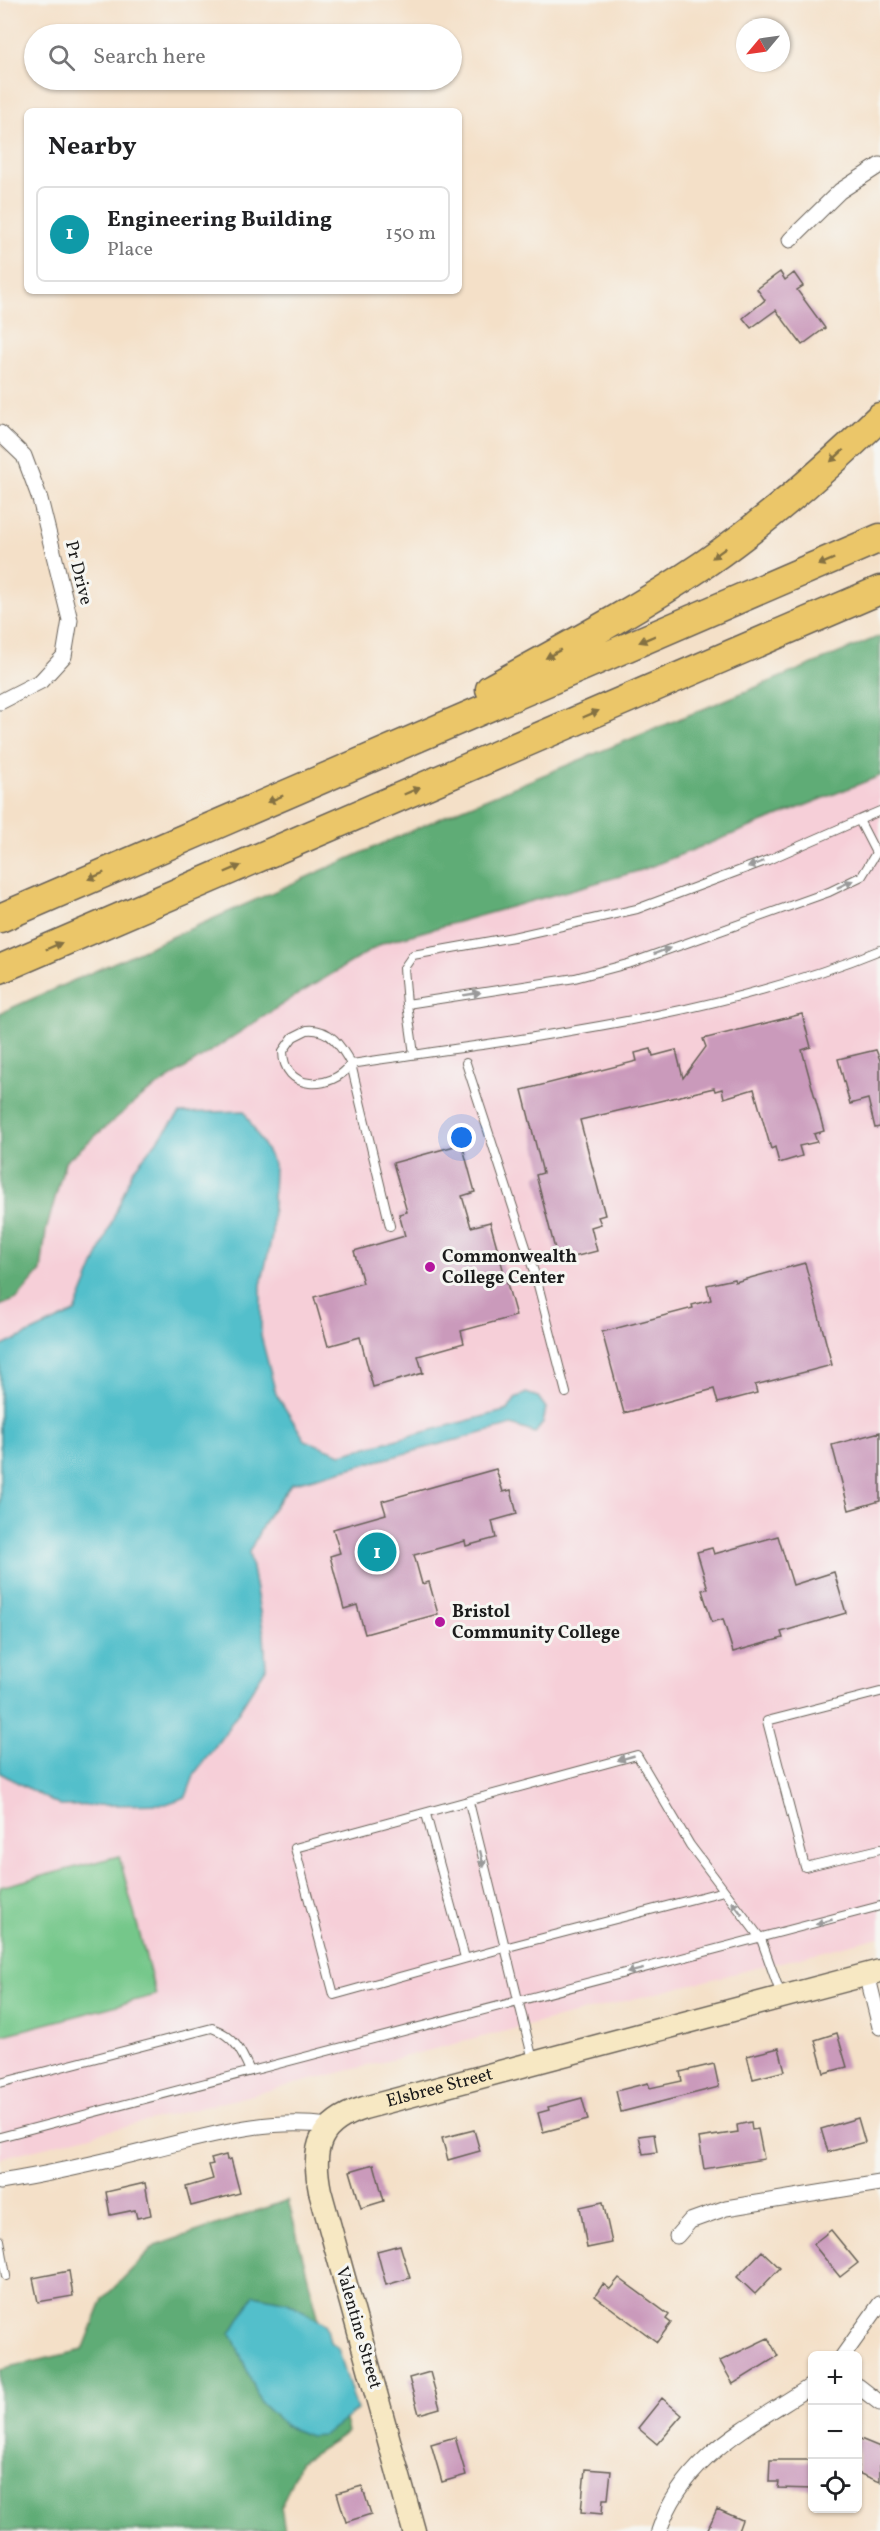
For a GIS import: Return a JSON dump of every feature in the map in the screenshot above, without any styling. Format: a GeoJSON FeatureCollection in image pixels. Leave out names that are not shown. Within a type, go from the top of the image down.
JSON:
{"type":"FeatureCollection","features":[{"type":"Feature","properties":{"kind":"highway"},"geometry":{"type":"LineString","coordinates":[[306,786],[489,690],[676,582],[736,540],[792,495],[880,417]]}},
{"type":"Feature","properties":{"kind":"highway"},"geometry":{"type":"LineString","coordinates":[[0,918],[880,538]]}},
{"type":"Feature","properties":{"kind":"highway"},"geometry":{"type":"LineString","coordinates":[[0,969],[880,590]]}},
{"type":"Feature","properties":{"kind":"street"},"geometry":{"type":"LineString","coordinates":[[790,240],[840,191],[880,165]]}},
{"type":"Feature","properties":{"kind":"street","name":"Pr Drive"},"geometry":{"type":"LineString","coordinates":[[0,433],[24,456],[40,499],[70,620],[64,656],[41,681],[0,702]]}},
{"type":"Feature","properties":{"kind":"street"},"geometry":{"type":"LineString","coordinates":[[874,1972],[880,2027]]}},
{"type":"Feature","properties":{"kind":"street","name":"Elsbree Street"},"geometry":{"type":"LineString","coordinates":[[329,2126],[353,2112],[874,1972]]}},
{"type":"Feature","properties":{"kind":"street"},"geometry":{"type":"LineString","coordinates":[[0,2182],[98,2163],[242,2127],[290,2122],[329,2126]]}},
{"type":"Feature","properties":{"kind":"street","name":"Valentine Street"},"geometry":{"type":"LineString","coordinates":[[329,2126],[317,2152],[320,2191],[414,2531]]}},
{"type":"Feature","properties":{"kind":"street"},"geometry":{"type":"LineString","coordinates":[[677,2236],[690,2221],[726,2208],[880,2183]]}},
{"type":"Feature","properties":{"kind":"street"},"geometry":{"type":"LineString","coordinates":[[846,2351],[880,2304]]}},
{"type":"Feature","properties":{"kind":"street"},"geometry":{"type":"LineString","coordinates":[[659,2531],[673,2498],[704,2461],[748,2424],[808,2388]]}},
{"type":"Feature","properties":{"kind":"street"},"geometry":{"type":"LineString","coordinates":[[862,2388],[880,2403]]}},
{"type":"Feature","properties":{"kind":"lane"},"geometry":{"type":"LineString","coordinates":[[414,1054],[411,1003],[404,968],[414,955],[430,950],[513,937],[637,909],[768,860],[880,811]]}},
{"type":"Feature","properties":{"kind":"lane"},"geometry":{"type":"LineString","coordinates":[[411,1003],[575,978],[631,963],[828,891],[862,876],[876,853],[859,820]]}},
{"type":"Feature","properties":{"kind":"lane"},"geometry":{"type":"LineString","coordinates":[[390,1226],[351,1064],[341,1047],[321,1031],[300,1032],[286,1043],[283,1051],[285,1067],[289,1074],[306,1084],[327,1081],[347,1070],[351,1064],[636,1019],[686,1008],[752,992],[880,950]]}},
{"type":"Feature","properties":{"kind":"lane"},"geometry":{"type":"LineString","coordinates":[[466,1063],[537,1281],[567,1393]]}},
{"type":"Feature","properties":{"kind":"lane"},"geometry":{"type":"LineString","coordinates":[[880,1692],[767,1721],[805,1867],[880,1849]]}},
{"type":"Feature","properties":{"kind":"lane"},"geometry":{"type":"LineString","coordinates":[[724,1891],[504,1947],[334,1995],[295,1848],[638,1755],[690,1845],[761,1939],[781,1997]]}},
{"type":"Feature","properties":{"kind":"lane"},"geometry":{"type":"LineString","coordinates":[[469,1802],[534,2063]]}},
{"type":"Feature","properties":{"kind":"lane"},"geometry":{"type":"LineString","coordinates":[[426,1814],[465,1958]]}},
{"type":"Feature","properties":{"kind":"lane"},"geometry":{"type":"LineString","coordinates":[[0,2137],[880,1906]]}},
{"type":"Feature","properties":{"kind":"lane"},"geometry":{"type":"LineString","coordinates":[[0,2083],[212,2028],[227,2034],[241,2049],[250,2071]]}},
{"type":"Feature","properties":{"kind":"lane"},"geometry":{"type":"LineString","coordinates":[[0,2240],[6,2276]]}},
{"type":"Feature","properties":{"kind":"shaded area","name":"Bristol Community College"},"geometry":{"type":"Polygon","coordinates":[[[880,776],[880,1937],[0,2158],[0,1306],[17,1299],[41,1271],[46,1231],[65,1162],[176,1068],[383,943],[642,870],[880,776]]]}},
{"type":"Feature","properties":{"kind":"green space"},"geometry":{"type":"Polygon","coordinates":[[[880,636],[880,776],[642,870],[383,943],[292,998],[141,1097],[65,1162],[46,1231],[41,1271],[17,1299],[0,1306],[0,1013],[456,811],[880,636]]]}},
{"type":"Feature","properties":{"kind":"green space"},"geometry":{"type":"Polygon","coordinates":[[[119,1856],[156,1995],[0,2036],[0,1887],[119,1856]]]}},
{"type":"Feature","properties":{"kind":"green space"},"geometry":{"type":"Polygon","coordinates":[[[288,2200],[348,2432],[299,2463],[281,2507],[285,2531],[0,2531],[0,2369],[83,2350],[103,2299],[155,2246],[288,2200]]]}},
{"type":"Feature","properties":{"kind":"water"},"geometry":{"type":"Polygon","coordinates":[[[244,1111],[274,1164],[272,1236],[261,1285],[261,1336],[276,1394],[305,1440],[341,1454],[508,1410],[515,1399],[526,1393],[538,1397],[546,1408],[543,1423],[535,1433],[512,1425],[291,1484],[267,1517],[249,1552],[264,1634],[266,1668],[225,1733],[195,1773],[186,1797],[166,1804],[60,1806],[0,1773],[0,1347],[75,1312],[133,1170],[180,1113],[244,1111]]]}},
{"type":"Feature","properties":{"kind":"water"},"geometry":{"type":"Polygon","coordinates":[[[254,2295],[288,2302],[326,2324],[330,2342],[338,2348],[357,2410],[324,2435],[309,2436],[287,2427],[261,2403],[231,2333],[254,2295]]]}},
{"type":"Feature","properties":{"kind":"building"},"geometry":{"type":"Polygon","coordinates":[[[780,272],[785,280],[794,273],[803,286],[797,290],[825,328],[802,345],[776,310],[751,328],[743,318],[765,300],[757,289],[780,272]]]}},
{"type":"Feature","properties":{"kind":"building"},"geometry":{"type":"Polygon","coordinates":[[[802,1014],[811,1047],[802,1050],[824,1131],[814,1134],[817,1142],[799,1146],[802,1156],[779,1163],[775,1147],[771,1149],[754,1089],[724,1098],[722,1089],[715,1091],[714,1088],[580,1120],[605,1215],[598,1217],[601,1224],[591,1227],[597,1251],[558,1261],[536,1175],[543,1173],[522,1090],[637,1061],[635,1053],[651,1049],[653,1056],[676,1050],[683,1078],[706,1047],[703,1039],[802,1014]]]}},
{"type":"Feature","properties":{"kind":"building"},"geometry":{"type":"Polygon","coordinates":[[[876,1050],[880,1060],[880,1127],[875,1128],[868,1099],[850,1104],[838,1059],[876,1050]]]}},
{"type":"Feature","properties":{"kind":"building","name":"Commonwealth College Center"},"geometry":{"type":"Polygon","coordinates":[[[462,1144],[475,1192],[462,1196],[471,1227],[490,1222],[516,1316],[461,1331],[464,1343],[418,1356],[423,1373],[373,1387],[360,1337],[328,1346],[314,1297],[363,1283],[354,1251],[405,1236],[399,1214],[407,1212],[393,1163],[462,1144]]]}},
{"type":"Feature","properties":{"kind":"building"},"geometry":{"type":"Polygon","coordinates":[[[805,1263],[832,1365],[755,1385],[757,1393],[718,1403],[714,1389],[624,1413],[602,1332],[693,1308],[692,1305],[711,1300],[707,1285],[734,1279],[735,1282],[805,1263]]]}},
{"type":"Feature","properties":{"kind":"building"},"geometry":{"type":"Polygon","coordinates":[[[880,1432],[880,1501],[849,1510],[832,1445],[880,1432]]]}},
{"type":"Feature","properties":{"kind":"building"},"geometry":{"type":"Polygon","coordinates":[[[496,1469],[503,1492],[511,1490],[517,1514],[492,1521],[496,1538],[466,1546],[465,1541],[414,1555],[422,1584],[429,1582],[438,1614],[365,1634],[357,1605],[344,1609],[330,1556],[340,1553],[333,1529],[386,1514],[382,1501],[496,1469]]]}},
{"type":"Feature","properties":{"kind":"building"},"geometry":{"type":"Polygon","coordinates":[[[778,1536],[793,1585],[834,1572],[846,1613],[781,1632],[783,1638],[733,1652],[723,1619],[712,1622],[702,1590],[708,1589],[697,1552],[712,1548],[714,1554],[778,1536]]]}},
{"type":"Feature","properties":{"kind":"building"},"geometry":{"type":"Polygon","coordinates":[[[837,2033],[847,2067],[824,2073],[815,2040],[837,2033]]]}},
{"type":"Feature","properties":{"kind":"building"},"geometry":{"type":"Polygon","coordinates":[[[779,2048],[785,2071],[753,2079],[747,2056],[779,2048]]]}},
{"type":"Feature","properties":{"kind":"building"},"geometry":{"type":"Polygon","coordinates":[[[714,2064],[719,2087],[621,2112],[616,2091],[648,2083],[650,2088],[682,2081],[680,2072],[714,2064]]]}},
{"type":"Feature","properties":{"kind":"building"},"geometry":{"type":"Polygon","coordinates":[[[582,2098],[588,2120],[543,2132],[538,2113],[549,2110],[548,2107],[582,2098]]]}},
{"type":"Feature","properties":{"kind":"building"},"geometry":{"type":"Polygon","coordinates":[[[858,2118],[865,2142],[828,2152],[821,2129],[858,2118]]]}},
{"type":"Feature","properties":{"kind":"building"},"geometry":{"type":"Polygon","coordinates":[[[751,2122],[752,2130],[758,2129],[764,2159],[704,2169],[699,2138],[738,2132],[737,2125],[751,2122]]]}},
{"type":"Feature","properties":{"kind":"building"},"geometry":{"type":"Polygon","coordinates":[[[474,2130],[480,2151],[448,2160],[442,2138],[474,2130]]]}},
{"type":"Feature","properties":{"kind":"building"},"geometry":{"type":"Polygon","coordinates":[[[654,2134],[657,2152],[643,2154],[639,2136],[654,2134]]]}},
{"type":"Feature","properties":{"kind":"building"},"geometry":{"type":"Polygon","coordinates":[[[226,2155],[227,2160],[231,2159],[240,2193],[191,2206],[186,2187],[213,2179],[209,2165],[213,2164],[211,2159],[226,2155]]]}},
{"type":"Feature","properties":{"kind":"building"},"geometry":{"type":"Polygon","coordinates":[[[374,2164],[384,2201],[361,2208],[350,2171],[374,2164]]]}},
{"type":"Feature","properties":{"kind":"building"},"geometry":{"type":"Polygon","coordinates":[[[145,2183],[151,2215],[137,2218],[135,2210],[110,2215],[106,2192],[145,2183]]]}},
{"type":"Feature","properties":{"kind":"building"},"geometry":{"type":"Polygon","coordinates":[[[603,2202],[612,2243],[587,2248],[580,2207],[603,2202]]]}},
{"type":"Feature","properties":{"kind":"building"},"geometry":{"type":"Polygon","coordinates":[[[831,2230],[858,2263],[840,2277],[813,2244],[831,2230]]]}},
{"type":"Feature","properties":{"kind":"building"},"geometry":{"type":"Polygon","coordinates":[[[400,2245],[410,2278],[386,2285],[377,2251],[400,2245]]]}},
{"type":"Feature","properties":{"kind":"building"},"geometry":{"type":"Polygon","coordinates":[[[762,2251],[780,2268],[755,2294],[737,2277],[762,2251]]]}},
{"type":"Feature","properties":{"kind":"building"},"geometry":{"type":"Polygon","coordinates":[[[69,2271],[73,2296],[38,2302],[33,2278],[69,2271]]]}},
{"type":"Feature","properties":{"kind":"building"},"geometry":{"type":"Polygon","coordinates":[[[619,2278],[669,2315],[666,2319],[671,2323],[657,2342],[595,2296],[603,2284],[610,2289],[619,2278]]]}},
{"type":"Feature","properties":{"kind":"building"},"geometry":{"type":"Polygon","coordinates":[[[768,2338],[778,2356],[733,2384],[720,2361],[768,2338]]]}},
{"type":"Feature","properties":{"kind":"building"},"geometry":{"type":"Polygon","coordinates":[[[430,2372],[440,2408],[419,2414],[409,2378],[430,2372]]]}},
{"type":"Feature","properties":{"kind":"building"},"geometry":{"type":"Polygon","coordinates":[[[662,2398],[682,2415],[657,2444],[638,2428],[662,2398]]]}},
{"type":"Feature","properties":{"kind":"building"},"geometry":{"type":"Polygon","coordinates":[[[455,2437],[466,2475],[442,2482],[431,2444],[455,2437]]]}},
{"type":"Feature","properties":{"kind":"building"},"geometry":{"type":"Polygon","coordinates":[[[862,2440],[880,2447],[880,2482],[862,2475],[862,2440]]]}},
{"type":"Feature","properties":{"kind":"building"},"geometry":{"type":"Polygon","coordinates":[[[770,2460],[808,2460],[808,2489],[778,2488],[779,2482],[769,2482],[770,2460]]]}},
{"type":"Feature","properties":{"kind":"building"},"geometry":{"type":"Polygon","coordinates":[[[585,2469],[611,2471],[608,2499],[603,2499],[602,2514],[581,2512],[585,2469]]]}},
{"type":"Feature","properties":{"kind":"building"},"geometry":{"type":"Polygon","coordinates":[[[362,2486],[371,2514],[346,2522],[337,2493],[362,2486]]]}},
{"type":"Feature","properties":{"kind":"building"},"geometry":{"type":"Polygon","coordinates":[[[717,2509],[742,2520],[738,2531],[707,2531],[717,2509]]]}},
{"type":"Feature","properties":{"kind":"place","name":"Commonwealth College Center"},"geometry":{"type":"Point","coordinates":[430,1267]}},
{"type":"Feature","properties":{"kind":"place","name":"Engineering Building"},"geometry":{"type":"Point","coordinates":[377,1552]}},
{"type":"Feature","properties":{"kind":"place","name":"Bristol Community College"},"geometry":{"type":"Point","coordinates":[440,1622]}}]}
